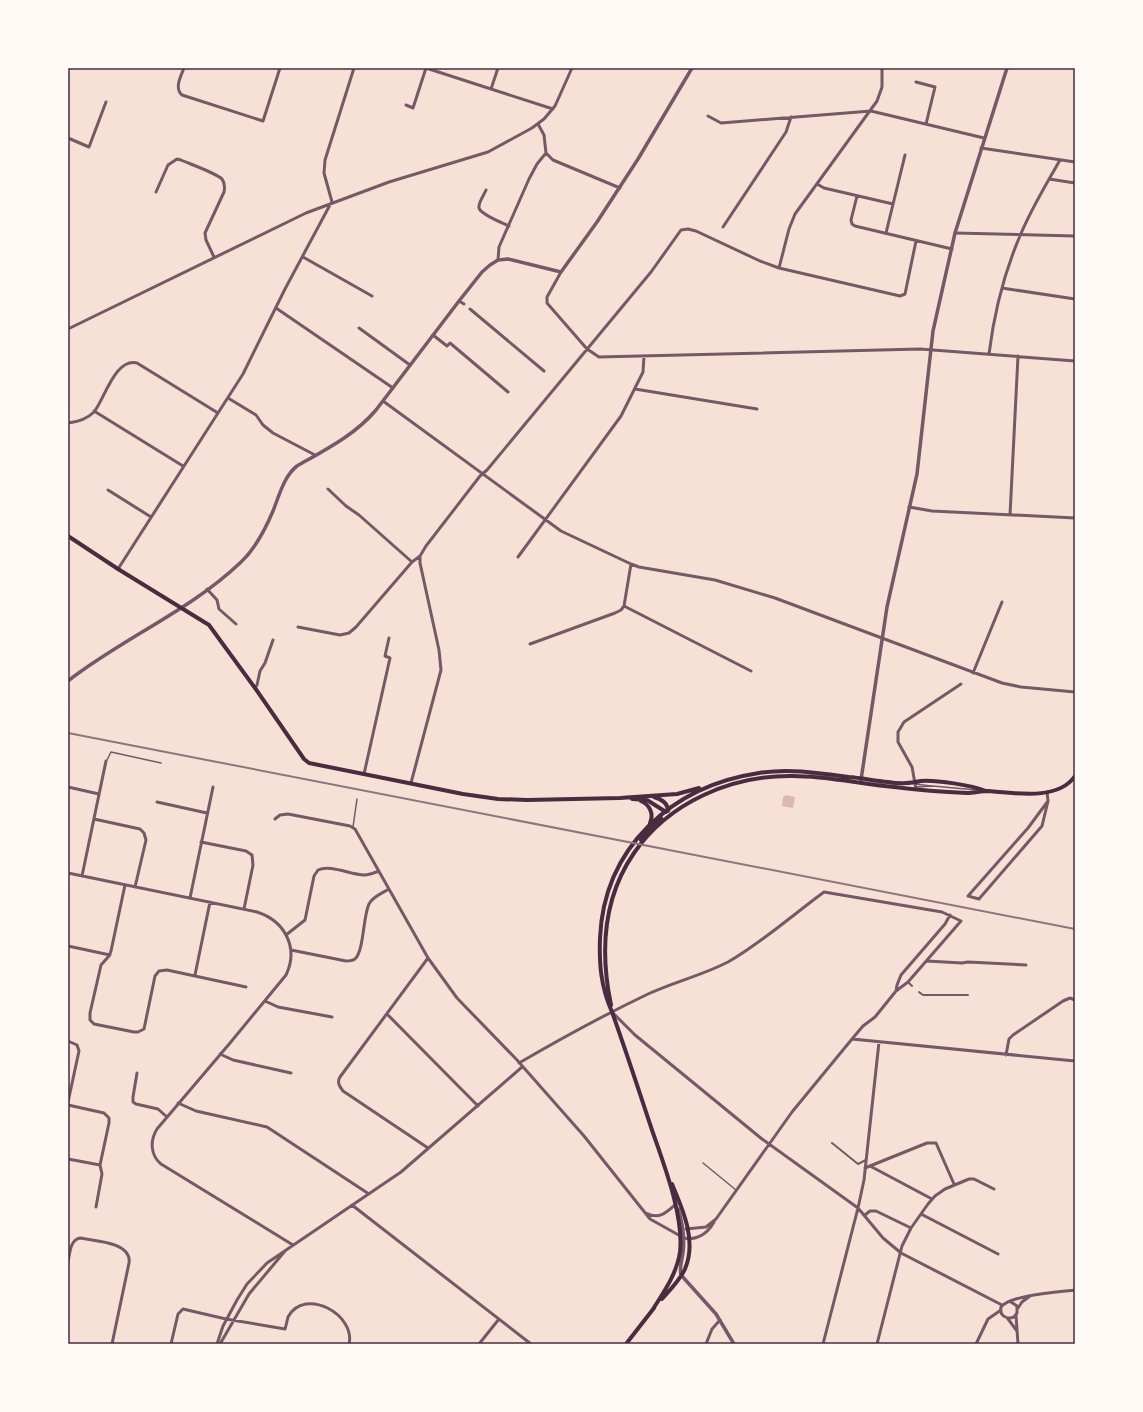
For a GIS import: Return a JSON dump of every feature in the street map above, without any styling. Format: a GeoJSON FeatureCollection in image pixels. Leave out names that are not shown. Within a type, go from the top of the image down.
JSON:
{"type":"FeatureCollection","features":[{"type":"Feature","properties":{"kind":"main road"},"geometry":{"type":"LineString","coordinates":[[68,537],[204,622],[211,628],[306,761],[316,765],[478,797],[498,799],[527,800],[620,798],[682,793],[727,780],[759,773],[789,771],[903,788],[916,786],[928,781],[966,785],[986,791]]}},
{"type":"Feature","properties":{"kind":"main road"},"geometry":{"type":"LineString","coordinates":[[612,1012],[606,975],[605,940],[608,914],[618,882],[629,855],[648,831],[674,812],[701,796],[716,789],[738,782],[759,778],[794,776],[906,784],[968,793],[986,791],[1024,793],[1055,791],[1069,784],[1075,776]]}},
{"type":"Feature","properties":{"kind":"main road"},"geometry":{"type":"LineString","coordinates":[[650,824],[687,796],[727,780]]}},
{"type":"Feature","properties":{"kind":"main road"},"geometry":{"type":"LineString","coordinates":[[650,796],[661,800],[666,804],[666,811],[629,855],[608,890],[601,922],[600,948],[601,979],[604,994],[612,1012],[686,1229],[672,1276],[653,1309]]}},
{"type":"Feature","properties":{"kind":"main road"},"geometry":{"type":"LineString","coordinates":[[620,798],[648,800],[666,811],[674,812]]}},
{"type":"Feature","properties":{"kind":"main road"},"geometry":{"type":"LineString","coordinates":[[635,799],[643,801],[649,807],[652,816],[648,831]]}},
{"type":"Feature","properties":{"kind":"main road"},"geometry":{"type":"LineString","coordinates":[[626,1344],[681,1275],[686,1265],[684,1238],[676,1203]]}},
{"type":"Feature","properties":{"kind":"street"},"geometry":{"type":"LineString","coordinates":[[184,68],[178,86],[179,92],[185,96],[263,121],[280,68]]}},
{"type":"Feature","properties":{"kind":"street"},"geometry":{"type":"LineString","coordinates":[[118,569],[243,374],[332,202],[324,174],[325,160],[354,68]]}},
{"type":"Feature","properties":{"kind":"street"},"geometry":{"type":"LineString","coordinates":[[406,105],[413,108],[426,68],[553,109]]}},
{"type":"Feature","properties":{"kind":"street"},"geometry":{"type":"LineString","coordinates":[[491,89],[498,68]]}},
{"type":"Feature","properties":{"kind":"street"},"geometry":{"type":"LineString","coordinates":[[68,328],[306,213],[332,202],[398,180],[480,156],[538,124],[553,109],[572,68]]}},
{"type":"Feature","properties":{"kind":"street"},"geometry":{"type":"LineString","coordinates":[[692,68],[655,132],[620,188],[561,272],[547,297],[547,303],[587,349],[602,357],[770,352],[930,350],[1075,361]]}},
{"type":"Feature","properties":{"kind":"street"},"geometry":{"type":"LineString","coordinates":[[779,268],[790,224],[798,210],[871,111],[881,91],[883,80],[882,68]]}},
{"type":"Feature","properties":{"kind":"street"},"geometry":{"type":"LineString","coordinates":[[861,781],[887,607],[918,463],[930,350],[956,233],[1006,68]]}},
{"type":"Feature","properties":{"kind":"street"},"geometry":{"type":"LineString","coordinates":[[916,82],[935,87],[926,124]]}},
{"type":"Feature","properties":{"kind":"street"},"geometry":{"type":"LineString","coordinates":[[68,138],[89,147],[106,102]]}},
{"type":"Feature","properties":{"kind":"street"},"geometry":{"type":"LineString","coordinates":[[708,116],[721,123],[871,111],[984,138]]}},
{"type":"Feature","properties":{"kind":"street"},"geometry":{"type":"LineString","coordinates":[[723,227],[786,132],[791,117]]}},
{"type":"Feature","properties":{"kind":"street"},"geometry":{"type":"LineString","coordinates":[[538,124],[544,135],[546,153],[553,160],[620,188]]}},
{"type":"Feature","properties":{"kind":"street"},"geometry":{"type":"LineString","coordinates":[[981,148],[1075,162]]}},
{"type":"Feature","properties":{"kind":"street"},"geometry":{"type":"LineString","coordinates":[[498,260],[498,250],[535,168],[546,153]]}},
{"type":"Feature","properties":{"kind":"street"},"geometry":{"type":"LineString","coordinates":[[886,233],[905,155]]}},
{"type":"Feature","properties":{"kind":"street"},"geometry":{"type":"LineString","coordinates":[[156,192],[168,165],[177,159],[217,176],[222,180],[225,185],[224,192],[205,233],[206,240],[214,257]]}},
{"type":"Feature","properties":{"kind":"street"},"geometry":{"type":"LineString","coordinates":[[989,354],[993,325],[1008,265],[1030,214],[1060,160]]}},
{"type":"Feature","properties":{"kind":"street"},"geometry":{"type":"LineString","coordinates":[[1049,179],[1075,183]]}},
{"type":"Feature","properties":{"kind":"street"},"geometry":{"type":"LineString","coordinates":[[817,184],[824,188],[893,204]]}},
{"type":"Feature","properties":{"kind":"street"},"geometry":{"type":"LineString","coordinates":[[486,190],[479,206],[480,210],[486,215],[509,226]]}},
{"type":"Feature","properties":{"kind":"street"},"geometry":{"type":"LineString","coordinates":[[858,196],[851,220],[852,224],[855,226],[952,249]]}},
{"type":"Feature","properties":{"kind":"street"},"geometry":{"type":"LineString","coordinates":[[298,627],[340,635],[349,633],[356,627],[412,562],[420,556],[426,546],[483,474],[651,272],[679,233],[684,229],[692,230],[779,268],[900,296],[905,294],[916,241]]}},
{"type":"Feature","properties":{"kind":"street"},"geometry":{"type":"LineString","coordinates":[[956,233],[1075,236]]}},
{"type":"Feature","properties":{"kind":"street"},"geometry":{"type":"LineString","coordinates":[[303,256],[372,296]]}},
{"type":"Feature","properties":{"kind":"street"},"geometry":{"type":"LineString","coordinates":[[68,681],[181,608],[240,563],[251,551],[262,534],[290,474],[295,468],[356,430],[372,416],[432,335],[485,269],[498,260],[511,259],[561,272]]}},
{"type":"Feature","properties":{"kind":"street"},"geometry":{"type":"LineString","coordinates":[[1002,288],[1075,299]]}},
{"type":"Feature","properties":{"kind":"street"},"geometry":{"type":"LineString","coordinates":[[459,301],[464,304]]}},
{"type":"Feature","properties":{"kind":"street"},"geometry":{"type":"LineString","coordinates":[[276,308],[393,388]]}},
{"type":"Feature","properties":{"kind":"street"},"geometry":{"type":"LineString","coordinates":[[470,309],[544,371]]}},
{"type":"Feature","properties":{"kind":"street"},"geometry":{"type":"LineString","coordinates":[[359,328],[410,365]]}},
{"type":"Feature","properties":{"kind":"street"},"geometry":{"type":"LineString","coordinates":[[432,335],[447,346],[450,343],[508,392]]}},
{"type":"Feature","properties":{"kind":"street"},"geometry":{"type":"LineString","coordinates":[[518,557],[621,416],[644,369],[644,356]]}},
{"type":"Feature","properties":{"kind":"street"},"geometry":{"type":"LineString","coordinates":[[1010,515],[1018,356]]}},
{"type":"Feature","properties":{"kind":"street"},"geometry":{"type":"LineString","coordinates":[[68,424],[80,420],[94,411],[121,367],[133,362],[137,363],[218,413]]}},
{"type":"Feature","properties":{"kind":"street"},"geometry":{"type":"LineString","coordinates":[[635,389],[757,409]]}},
{"type":"Feature","properties":{"kind":"street"},"geometry":{"type":"LineString","coordinates":[[228,398],[256,415],[263,425],[273,433],[315,455]]}},
{"type":"Feature","properties":{"kind":"street"},"geometry":{"type":"LineString","coordinates":[[383,402],[545,520],[571,536],[631,564],[639,567],[719,581],[784,601],[973,673],[1012,686],[1075,692]]}},
{"type":"Feature","properties":{"kind":"street"},"geometry":{"type":"LineString","coordinates":[[94,411],[183,466]]}},
{"type":"Feature","properties":{"kind":"street"},"geometry":{"type":"LineString","coordinates":[[328,489],[412,562]]}},
{"type":"Feature","properties":{"kind":"street"},"geometry":{"type":"LineString","coordinates":[[108,490],[151,517]]}},
{"type":"Feature","properties":{"kind":"street"},"geometry":{"type":"LineString","coordinates":[[909,507],[932,511],[1075,518]]}},
{"type":"Feature","properties":{"kind":"street"},"geometry":{"type":"LineString","coordinates":[[411,783],[441,670],[440,654],[420,563],[420,556]]}},
{"type":"Feature","properties":{"kind":"street"},"geometry":{"type":"LineString","coordinates":[[530,644],[621,610],[624,606],[631,564]]}},
{"type":"Feature","properties":{"kind":"street"},"geometry":{"type":"LineString","coordinates":[[207,589],[217,600],[219,609],[236,624]]}},
{"type":"Feature","properties":{"kind":"street"},"geometry":{"type":"LineString","coordinates":[[973,673],[1002,602]]}},
{"type":"Feature","properties":{"kind":"street"},"geometry":{"type":"LineString","coordinates":[[624,606],[751,671]]}},
{"type":"Feature","properties":{"kind":"street"},"geometry":{"type":"LineString","coordinates":[[364,774],[390,658],[385,656],[389,638]]}},
{"type":"Feature","properties":{"kind":"street"},"geometry":{"type":"LineString","coordinates":[[255,688],[260,671],[265,663],[273,640]]}},
{"type":"Feature","properties":{"kind":"street"},"geometry":{"type":"LineString","coordinates":[[916,786],[912,767],[898,742],[898,732],[900,726],[961,684]]}},
{"type":"Feature","properties":{"kind":"street"},"geometry":{"type":"LineString","coordinates":[[82,876],[106,761]]}},
{"type":"Feature","properties":{"kind":"street"},"geometry":{"type":"LineString","coordinates":[[68,787],[99,794]]}},
{"type":"Feature","properties":{"kind":"street"},"geometry":{"type":"LineString","coordinates":[[190,898],[212,787]]}},
{"type":"Feature","properties":{"kind":"street"},"geometry":{"type":"LineString","coordinates":[[1047,792],[1048,801],[1042,826],[979,899],[968,896],[1028,828],[1048,801]]}},
{"type":"Feature","properties":{"kind":"street"},"geometry":{"type":"LineString","coordinates":[[157,802],[207,813]]}},
{"type":"Feature","properties":{"kind":"street"},"geometry":{"type":"LineString","coordinates":[[275,819],[280,815],[288,814],[353,828],[358,833],[428,958],[457,998],[519,1063],[587,1140],[652,1221],[684,1238],[695,1239],[703,1235],[712,1226],[716,1218],[796,1107],[863,1026],[875,1017],[896,991],[906,983],[927,961],[961,921],[942,912],[824,892],[758,942],[730,960],[657,990],[566,1035],[519,1063]]}},
{"type":"Feature","properties":{"kind":"street"},"geometry":{"type":"LineString","coordinates":[[94,819],[140,829],[144,833],[146,840],[135,887]]}},
{"type":"Feature","properties":{"kind":"street"},"geometry":{"type":"LineString","coordinates":[[201,842],[246,851],[252,855],[253,865],[244,909]]}},
{"type":"Feature","properties":{"kind":"street"},"geometry":{"type":"LineString","coordinates":[[286,935],[305,920],[314,876],[318,870],[326,868],[363,875],[370,875],[379,871]]}},
{"type":"Feature","properties":{"kind":"street"},"geometry":{"type":"LineString","coordinates":[[68,873],[257,912],[270,918],[278,924],[286,935],[291,950],[291,960],[286,975],[157,1129],[152,1142],[154,1154],[159,1162],[293,1245]]}},
{"type":"Feature","properties":{"kind":"street"},"geometry":{"type":"LineString","coordinates":[[125,885],[112,949],[110,955],[101,965],[90,1013],[90,1020],[94,1024],[140,1032],[146,1026],[155,976],[159,971],[166,970],[246,987]]}},
{"type":"Feature","properties":{"kind":"street"},"geometry":{"type":"LineString","coordinates":[[291,950],[346,961],[355,959],[359,950],[369,903],[374,898],[389,889]]}},
{"type":"Feature","properties":{"kind":"street"},"geometry":{"type":"LineString","coordinates":[[196,976],[210,902]]}},
{"type":"Feature","properties":{"kind":"street"},"geometry":{"type":"LineString","coordinates":[[896,991],[899,978],[945,924],[950,915]]}},
{"type":"Feature","properties":{"kind":"street"},"geometry":{"type":"LineString","coordinates":[[68,946],[110,955]]}},
{"type":"Feature","properties":{"kind":"street"},"geometry":{"type":"LineString","coordinates":[[428,958],[340,1077],[339,1084],[343,1091],[428,1148]]}},
{"type":"Feature","properties":{"kind":"street"},"geometry":{"type":"LineString","coordinates":[[927,961],[1026,965]]}},
{"type":"Feature","properties":{"kind":"street"},"geometry":{"type":"LineString","coordinates":[[906,983],[912,986]]}},
{"type":"Feature","properties":{"kind":"street"},"geometry":{"type":"LineString","coordinates":[[919,992],[923,995],[968,995]]}},
{"type":"Feature","properties":{"kind":"street"},"geometry":{"type":"LineString","coordinates":[[1006,1055],[1009,1039],[1013,1035],[1063,1001],[1070,998],[1075,1000]]}},
{"type":"Feature","properties":{"kind":"street"},"geometry":{"type":"LineString","coordinates":[[265,1001],[278,1007],[332,1018]]}},
{"type":"Feature","properties":{"kind":"street"},"geometry":{"type":"LineString","coordinates":[[612,1012],[635,1035],[769,1144],[858,1208],[883,1238],[900,1253],[1002,1305]]}},
{"type":"Feature","properties":{"kind":"street"},"geometry":{"type":"LineString","coordinates":[[387,1014],[478,1106]]}},
{"type":"Feature","properties":{"kind":"street"},"geometry":{"type":"LineString","coordinates":[[852,1039],[1075,1061]]}},
{"type":"Feature","properties":{"kind":"street"},"geometry":{"type":"LineString","coordinates":[[68,1041],[77,1045],[79,1051],[68,1104],[104,1113],[108,1116],[109,1123],[100,1165],[102,1174],[96,1207]]}},
{"type":"Feature","properties":{"kind":"street"},"geometry":{"type":"LineString","coordinates":[[823,1344],[858,1208],[865,1168],[879,1042]]}},
{"type":"Feature","properties":{"kind":"street"},"geometry":{"type":"LineString","coordinates":[[220,1054],[233,1060],[291,1073]]}},
{"type":"Feature","properties":{"kind":"street"},"geometry":{"type":"LineString","coordinates":[[219,1344],[218,1337],[226,1319],[240,1295],[266,1263],[400,1172],[522,1067]]}},
{"type":"Feature","properties":{"kind":"street"},"geometry":{"type":"LineString","coordinates":[[137,1073],[133,1098],[134,1102],[136,1104],[158,1109],[167,1117]]}},
{"type":"Feature","properties":{"kind":"street"},"geometry":{"type":"LineString","coordinates":[[178,1103],[196,1111],[268,1127],[368,1194]]}},
{"type":"Feature","properties":{"kind":"street"},"geometry":{"type":"LineString","coordinates":[[865,1168],[927,1143],[936,1143],[954,1184]]}},
{"type":"Feature","properties":{"kind":"street"},"geometry":{"type":"LineString","coordinates":[[832,1144],[858,1164],[866,1160]]}},
{"type":"Feature","properties":{"kind":"street"},"geometry":{"type":"LineString","coordinates":[[68,1159],[100,1165]]}},
{"type":"Feature","properties":{"kind":"street"},"geometry":{"type":"LineString","coordinates":[[870,1166],[932,1199]]}},
{"type":"Feature","properties":{"kind":"street"},"geometry":{"type":"LineString","coordinates":[[877,1344],[902,1246],[911,1228],[932,1199],[941,1191],[954,1184],[972,1178],[994,1189]]}},
{"type":"Feature","properties":{"kind":"street"},"geometry":{"type":"LineString","coordinates":[[643,1210],[651,1216],[659,1216],[666,1214],[676,1203]]}},
{"type":"Feature","properties":{"kind":"street"},"geometry":{"type":"LineString","coordinates":[[352,1205],[531,1344]]}},
{"type":"Feature","properties":{"kind":"street"},"geometry":{"type":"LineString","coordinates":[[865,1215],[870,1211],[876,1211],[911,1228]]}},
{"type":"Feature","properties":{"kind":"street"},"geometry":{"type":"LineString","coordinates":[[921,1214],[998,1254]]}},
{"type":"Feature","properties":{"kind":"street"},"geometry":{"type":"LineString","coordinates":[[684,1238],[686,1229],[706,1227],[716,1218]]}},
{"type":"Feature","properties":{"kind":"street"},"geometry":{"type":"LineString","coordinates":[[68,1262],[72,1242],[77,1238],[118,1246],[128,1253],[129,1263],[112,1344]]}},
{"type":"Feature","properties":{"kind":"street"},"geometry":{"type":"LineString","coordinates":[[219,1344],[252,1290],[277,1263],[286,1250]]}},
{"type":"Feature","properties":{"kind":"street"},"geometry":{"type":"LineString","coordinates":[[672,1276],[676,1274],[681,1275],[720,1320],[734,1344]]}},
{"type":"Feature","properties":{"kind":"street"},"geometry":{"type":"LineString","coordinates":[[1017,1331],[1008,1319],[1003,1316],[1001,1310],[1002,1305],[1006,1302],[1011,1302],[1019,1297],[1075,1290]]}},
{"type":"Feature","properties":{"kind":"street"},"geometry":{"type":"LineString","coordinates":[[1018,1344],[1016,1315],[1022,1302],[1030,1296]]}},
{"type":"Feature","properties":{"kind":"street"},"geometry":{"type":"LineString","coordinates":[[1011,1302],[1018,1308]]}},
{"type":"Feature","properties":{"kind":"street"},"geometry":{"type":"LineString","coordinates":[[171,1344],[178,1314],[181,1310],[185,1309],[226,1319],[285,1329],[288,1317],[292,1312],[304,1305],[314,1303],[329,1309],[345,1323],[350,1333],[349,1344]]}},
{"type":"Feature","properties":{"kind":"street"},"geometry":{"type":"LineString","coordinates":[[976,1344],[988,1319],[1001,1310]]}},
{"type":"Feature","properties":{"kind":"street"},"geometry":{"type":"LineString","coordinates":[[1008,1319],[1016,1315]]}},
{"type":"Feature","properties":{"kind":"street"},"geometry":{"type":"LineString","coordinates":[[479,1344],[499,1319]]}},
{"type":"Feature","properties":{"kind":"street"},"geometry":{"type":"LineString","coordinates":[[706,1344],[712,1329],[720,1320]]}},
{"type":"Feature","properties":{"kind":"lane"},"geometry":{"type":"LineString","coordinates":[[106,761],[111,752],[161,763]]}},
{"type":"Feature","properties":{"kind":"lane"},"geometry":{"type":"LineString","coordinates":[[916,786],[933,786],[986,791]]}},
{"type":"Feature","properties":{"kind":"lane"},"geometry":{"type":"LineString","coordinates":[[353,828],[357,799]]}},
{"type":"Feature","properties":{"kind":"lane"},"geometry":{"type":"LineString","coordinates":[[703,1163],[736,1190]]}},
{"type":"Feature","properties":{"kind":"shaded area"},"geometry":{"type":"Polygon","coordinates":[[[786,795],[795,797],[793,808],[782,806],[783,797],[786,795]]]}},
{"type":"Feature","properties":{"kind":"railway"},"geometry":{"type":"LineString","coordinates":[[68,733],[1075,929]]}}]}
